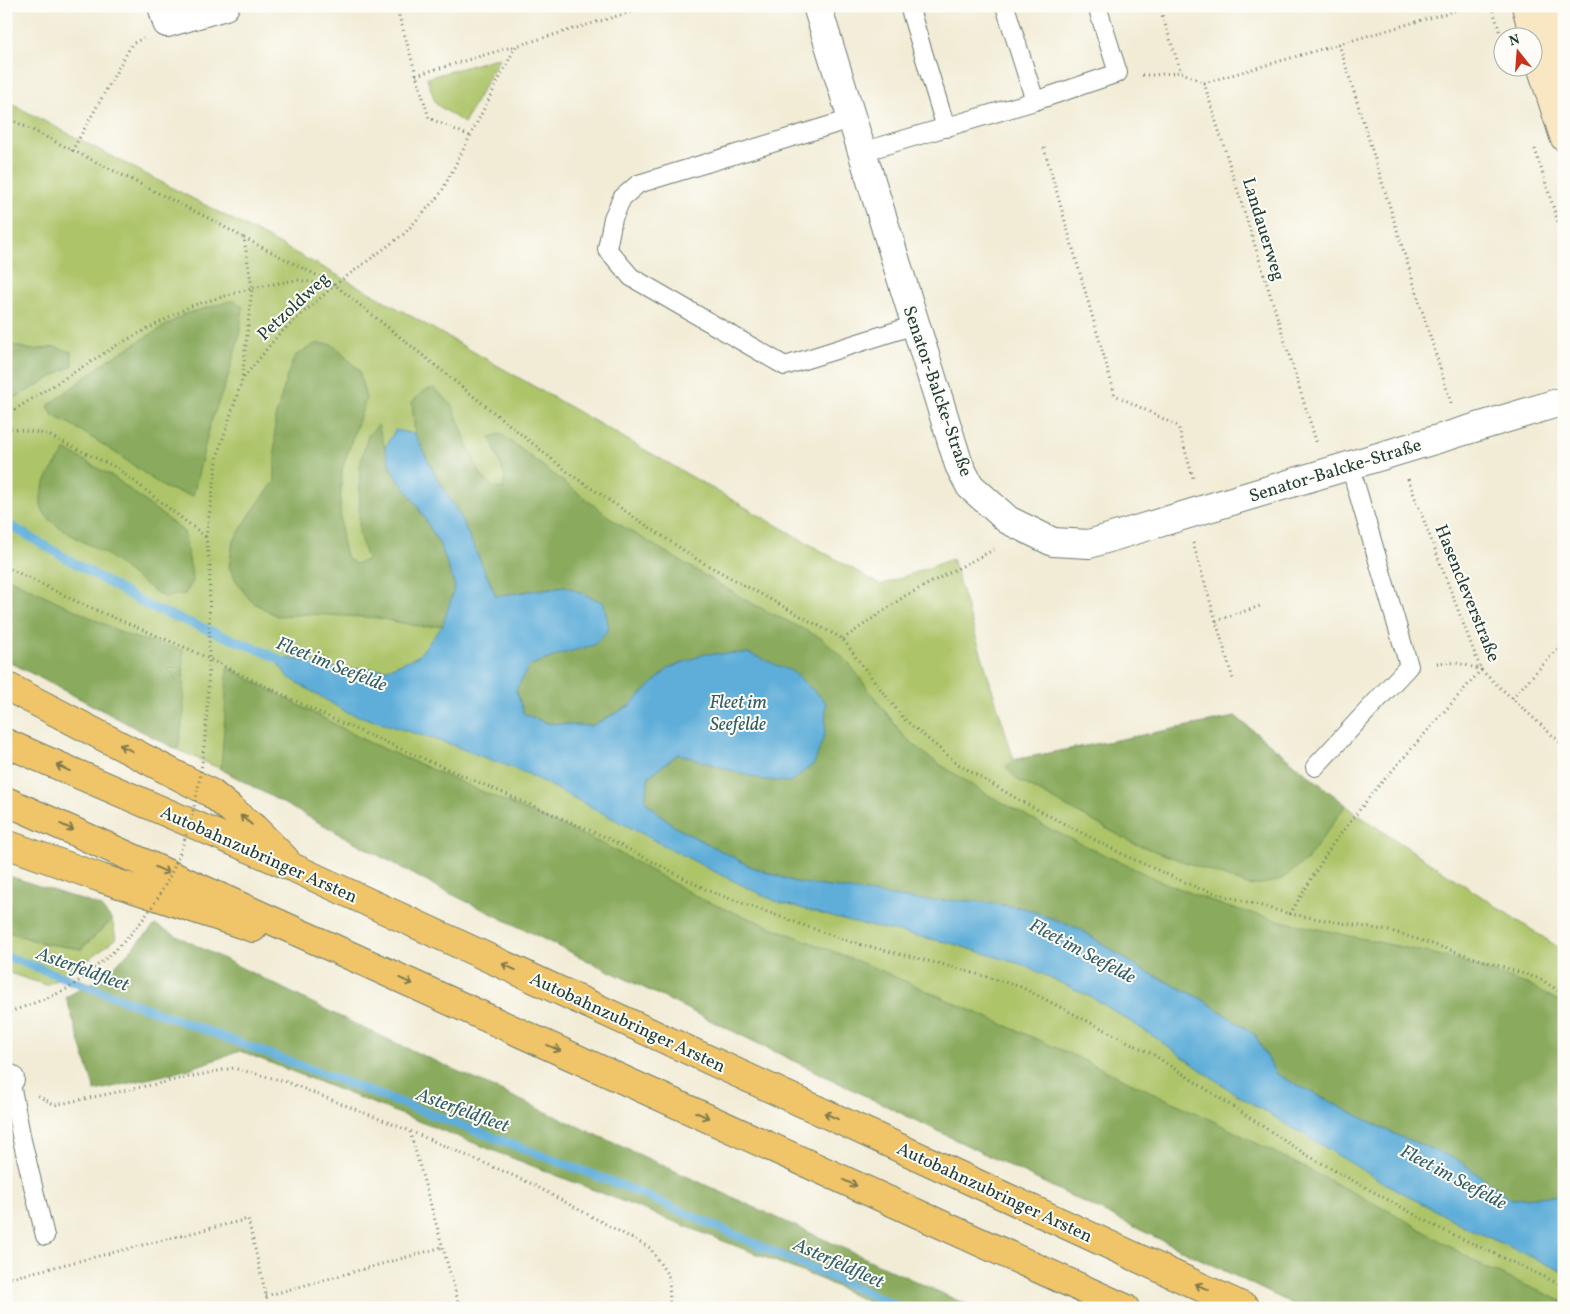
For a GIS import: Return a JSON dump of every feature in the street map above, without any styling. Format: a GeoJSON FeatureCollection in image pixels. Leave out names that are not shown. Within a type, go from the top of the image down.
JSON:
{"type":"FeatureCollection","features":[{"type":"Feature","properties":{"kind":"highway"},"geometry":{"type":"LineString","coordinates":[[6,686],[211,793],[254,828],[292,867]]}},
{"type":"Feature","properties":{"kind":"highway","name":"Autobahnzubringer Arsten"},"geometry":{"type":"LineString","coordinates":[[6,743],[292,867],[1246,1308]]}},
{"type":"Feature","properties":{"kind":"highway"},"geometry":{"type":"LineString","coordinates":[[6,801],[1126,1308]]}},
{"type":"Feature","properties":{"kind":"highway"},"geometry":{"type":"LineString","coordinates":[[6,844],[101,878],[362,961]]}},
{"type":"Feature","properties":{"kind":"street"},"geometry":{"type":"LineString","coordinates":[[164,15],[225,6]]}},
{"type":"Feature","properties":{"kind":"street","name":"Senator-Balcke-Straße"},"geometry":{"type":"LineString","coordinates":[[816,6],[958,465],[970,486],[1008,520],[1028,531],[1052,542],[1089,544],[1564,401]]}},
{"type":"Feature","properties":{"kind":"street"},"geometry":{"type":"LineString","coordinates":[[1526,6],[1543,72],[1564,137]]}},
{"type":"Feature","properties":{"kind":"street"},"geometry":{"type":"LineString","coordinates":[[1545,6],[1564,66]]}},
{"type":"Feature","properties":{"kind":"lane"},"geometry":{"type":"LineString","coordinates":[[909,6],[946,128]]}},
{"type":"Feature","properties":{"kind":"lane"},"geometry":{"type":"LineString","coordinates":[[1005,6],[1035,101]]}},
{"type":"Feature","properties":{"kind":"lane"},"geometry":{"type":"LineString","coordinates":[[862,152],[1035,101],[1118,73],[1097,6]]}},
{"type":"Feature","properties":{"kind":"lane"},"geometry":{"type":"LineString","coordinates":[[852,119],[638,184],[622,198],[613,218],[607,248],[631,277],[785,366],[915,325]]}},
{"type":"Feature","properties":{"kind":"lane"},"geometry":{"type":"LineString","coordinates":[[1315,767],[1409,666],[1338,470]]}},
{"type":"Feature","properties":{"kind":"lane"},"geometry":{"type":"LineString","coordinates":[[8,1079],[45,1236]]}},
{"type":"Feature","properties":{"kind":"path"},"geometry":{"type":"LineString","coordinates":[[396,6],[430,118],[470,136]]}},
{"type":"Feature","properties":{"kind":"path"},"geometry":{"type":"LineString","coordinates":[[416,75],[652,6]]}},
{"type":"Feature","properties":{"kind":"path"},"geometry":{"type":"LineString","coordinates":[[1159,6],[1181,72]]}},
{"type":"Feature","properties":{"kind":"path"},"geometry":{"type":"LineString","coordinates":[[1118,73],[1154,75],[1181,72],[1204,83],[1471,6]]}},
{"type":"Feature","properties":{"kind":"path"},"geometry":{"type":"LineString","coordinates":[[1492,6],[1498,28]]}},
{"type":"Feature","properties":{"kind":"path"},"geometry":{"type":"LineString","coordinates":[[72,151],[132,44],[164,15]]}},
{"type":"Feature","properties":{"kind":"path"},"geometry":{"type":"LineString","coordinates":[[1339,44],[1461,433]]}},
{"type":"Feature","properties":{"kind":"path","name":"Petzoldweg"},"geometry":{"type":"LineString","coordinates":[[8,1013],[70,988],[117,950],[156,904],[179,858],[189,830],[198,793],[207,723],[210,567],[206,537],[218,454],[242,380],[278,334],[335,285],[404,234],[441,193],[516,46]]}},
{"type":"Feature","properties":{"kind":"path","name":"Landauerweg"},"geometry":{"type":"LineString","coordinates":[[1204,83],[1338,470]]}},
{"type":"Feature","properties":{"kind":"path"},"geometry":{"type":"LineString","coordinates":[[6,116],[212,220],[335,285],[572,476],[698,560],[843,639],[904,719],[958,764],[1021,801],[1100,842],[1198,888],[1290,914],[1395,932],[1540,979],[1564,994]]}},
{"type":"Feature","properties":{"kind":"path"},"geometry":{"type":"LineString","coordinates":[[1532,141],[1564,241]]}},
{"type":"Feature","properties":{"kind":"path"},"geometry":{"type":"LineString","coordinates":[[1044,148],[1116,395],[1178,426],[1193,513],[1216,621],[1233,679]]}},
{"type":"Feature","properties":{"kind":"path"},"geometry":{"type":"LineString","coordinates":[[242,380],[252,288],[244,238]]}},
{"type":"Feature","properties":{"kind":"path"},"geometry":{"type":"LineString","coordinates":[[6,415],[119,344],[190,306],[252,288],[296,280],[335,285]]}},
{"type":"Feature","properties":{"kind":"path"},"geometry":{"type":"LineString","coordinates":[[6,428],[46,434],[117,468],[206,537]]}},
{"type":"Feature","properties":{"kind":"path","name":"Hasencleverstraße"},"geometry":{"type":"LineString","coordinates":[[1398,452],[1481,670],[1564,746]]}},
{"type":"Feature","properties":{"kind":"path"},"geometry":{"type":"LineString","coordinates":[[843,639],[905,596],[1028,531]]}},
{"type":"Feature","properties":{"kind":"path"},"geometry":{"type":"LineString","coordinates":[[6,567],[84,606],[191,650],[341,723],[603,836],[709,890],[850,942],[953,967],[1021,987],[1154,1055],[1305,1154],[1439,1228],[1564,1286]]}},
{"type":"Feature","properties":{"kind":"path"},"geometry":{"type":"LineString","coordinates":[[1216,621],[1260,606]]}},
{"type":"Feature","properties":{"kind":"path"},"geometry":{"type":"LineString","coordinates":[[1512,698],[1564,642]]}},
{"type":"Feature","properties":{"kind":"path"},"geometry":{"type":"LineString","coordinates":[[1290,914],[1332,845],[1370,797],[1481,670],[1461,663],[1446,661],[1409,666]]}},
{"type":"Feature","properties":{"kind":"path"},"geometry":{"type":"LineString","coordinates":[[8,1079],[55,1105],[233,1068],[284,1081],[410,1131],[528,1182],[650,1248],[669,1277],[670,1308]]}},
{"type":"Feature","properties":{"kind":"path"},"geometry":{"type":"LineString","coordinates":[[410,1131],[460,1308]]}},
{"type":"Feature","properties":{"kind":"path"},"geometry":{"type":"LineString","coordinates":[[6,1279],[248,1219],[269,1308]]}},
{"type":"Feature","properties":{"kind":"path"},"geometry":{"type":"LineString","coordinates":[[266,1296],[443,1247]]}},
{"type":"Feature","properties":{"kind":"green space"},"geometry":{"type":"Polygon","coordinates":[[[500,57],[464,123],[436,104],[427,78],[500,57]]]}},
{"type":"Feature","properties":{"kind":"green space"},"geometry":{"type":"Polygon","coordinates":[[[6,101],[369,292],[881,585],[952,559],[1014,760],[1236,717],[1358,815],[1564,951],[1564,1308],[1301,1308],[435,886],[221,769],[178,750],[6,660],[6,101]]]}},
{"type":"Feature","properties":{"kind":"green space"},"geometry":{"type":"Polygon","coordinates":[[[234,300],[243,307],[239,338],[227,380],[210,424],[193,496],[165,488],[116,453],[67,422],[53,416],[48,406],[108,360],[185,314],[234,300]]]}},
{"type":"Feature","properties":{"kind":"green space"},"geometry":{"type":"Polygon","coordinates":[[[315,344],[332,344],[359,370],[366,399],[342,469],[340,505],[342,541],[347,558],[355,564],[367,560],[359,533],[360,466],[368,435],[378,425],[392,470],[417,505],[441,547],[455,586],[444,625],[422,627],[377,618],[310,614],[277,616],[252,602],[239,586],[229,567],[233,542],[251,513],[275,481],[275,419],[287,376],[295,356],[315,344]]]}},
{"type":"Feature","properties":{"kind":"green space"},"geometry":{"type":"Polygon","coordinates":[[[12,345],[32,350],[55,347],[71,352],[73,365],[6,403],[6,350],[12,345]]]}},
{"type":"Feature","properties":{"kind":"green space"},"geometry":{"type":"Polygon","coordinates":[[[434,388],[452,405],[481,475],[493,487],[503,489],[505,477],[490,437],[501,434],[617,523],[749,602],[821,638],[848,662],[902,734],[930,758],[983,792],[1052,830],[1158,880],[1224,906],[1277,920],[1452,958],[1529,985],[1564,1004],[1564,1195],[1512,1199],[1458,1160],[1394,1134],[1276,1074],[1255,1035],[1202,999],[1139,968],[1080,929],[1024,908],[974,901],[920,901],[795,882],[752,867],[675,827],[645,801],[649,776],[678,754],[764,780],[669,668],[629,706],[591,726],[547,723],[524,714],[516,690],[529,666],[558,655],[565,586],[496,596],[459,514],[434,473],[415,434],[412,402],[424,391],[434,388]]]}},
{"type":"Feature","properties":{"kind":"green space"},"geometry":{"type":"Polygon","coordinates":[[[66,450],[115,478],[184,532],[193,581],[185,594],[164,597],[106,554],[60,528],[46,515],[42,508],[41,500],[44,485],[66,450]]]}},
{"type":"Feature","properties":{"kind":"green space"},"geometry":{"type":"Polygon","coordinates":[[[6,577],[129,636],[183,650],[184,712],[178,750],[6,660],[6,577]]]}},
{"type":"Feature","properties":{"kind":"green space"},"geometry":{"type":"Polygon","coordinates":[[[227,667],[368,742],[603,844],[703,900],[875,968],[1066,1052],[1211,1120],[1393,1213],[1488,1269],[1564,1302],[1564,1308],[1301,1308],[435,886],[221,769],[227,667]]]}},
{"type":"Feature","properties":{"kind":"green space"},"geometry":{"type":"Polygon","coordinates":[[[1236,717],[1346,805],[1307,860],[1279,881],[1250,886],[1133,843],[1018,780],[1006,767],[1013,760],[1236,717]]]}},
{"type":"Feature","properties":{"kind":"green space"},"geometry":{"type":"Polygon","coordinates":[[[6,875],[100,906],[112,920],[81,949],[42,943],[6,931],[6,875]]]}},
{"type":"Feature","properties":{"kind":"green space"},"geometry":{"type":"Polygon","coordinates":[[[112,920],[116,938],[82,964],[46,985],[6,972],[6,931],[42,943],[81,949],[112,920]]]}},
{"type":"Feature","properties":{"kind":"green space"},"geometry":{"type":"Polygon","coordinates":[[[155,925],[361,1027],[977,1308],[880,1308],[825,1281],[240,1051],[186,1070],[95,1091],[66,997],[106,975],[155,925]]]}},
{"type":"Feature","properties":{"kind":"water","name":"Fleet im Seefelde"},"geometry":{"type":"Polygon","coordinates":[[[395,430],[415,434],[434,473],[459,514],[496,596],[565,586],[604,603],[609,629],[594,645],[558,655],[529,666],[516,690],[524,714],[547,723],[591,726],[629,706],[669,668],[705,654],[748,653],[793,672],[826,702],[825,733],[814,764],[790,782],[764,780],[678,754],[649,776],[645,801],[675,827],[752,867],[795,882],[920,900],[974,901],[1024,908],[1080,929],[1139,968],[1202,999],[1255,1035],[1276,1074],[1394,1134],[1458,1160],[1512,1199],[1564,1195],[1564,1272],[1468,1228],[1384,1183],[1231,1091],[1156,1038],[1095,999],[1023,965],[950,943],[850,922],[775,901],[709,869],[528,774],[449,744],[346,712],[288,677],[272,656],[340,669],[387,669],[418,656],[443,625],[455,586],[441,547],[417,505],[392,470],[385,448],[395,430]]]}},
{"type":"Feature","properties":{"kind":"waterway","name":"Fleet im Seefelde"},"geometry":{"type":"LineString","coordinates":[[6,523],[150,607],[283,661]]}},
{"type":"Feature","properties":{"kind":"waterway","name":"Asterfeldfleet"},"geometry":{"type":"LineString","coordinates":[[6,956],[621,1185],[902,1308]]}}]}
